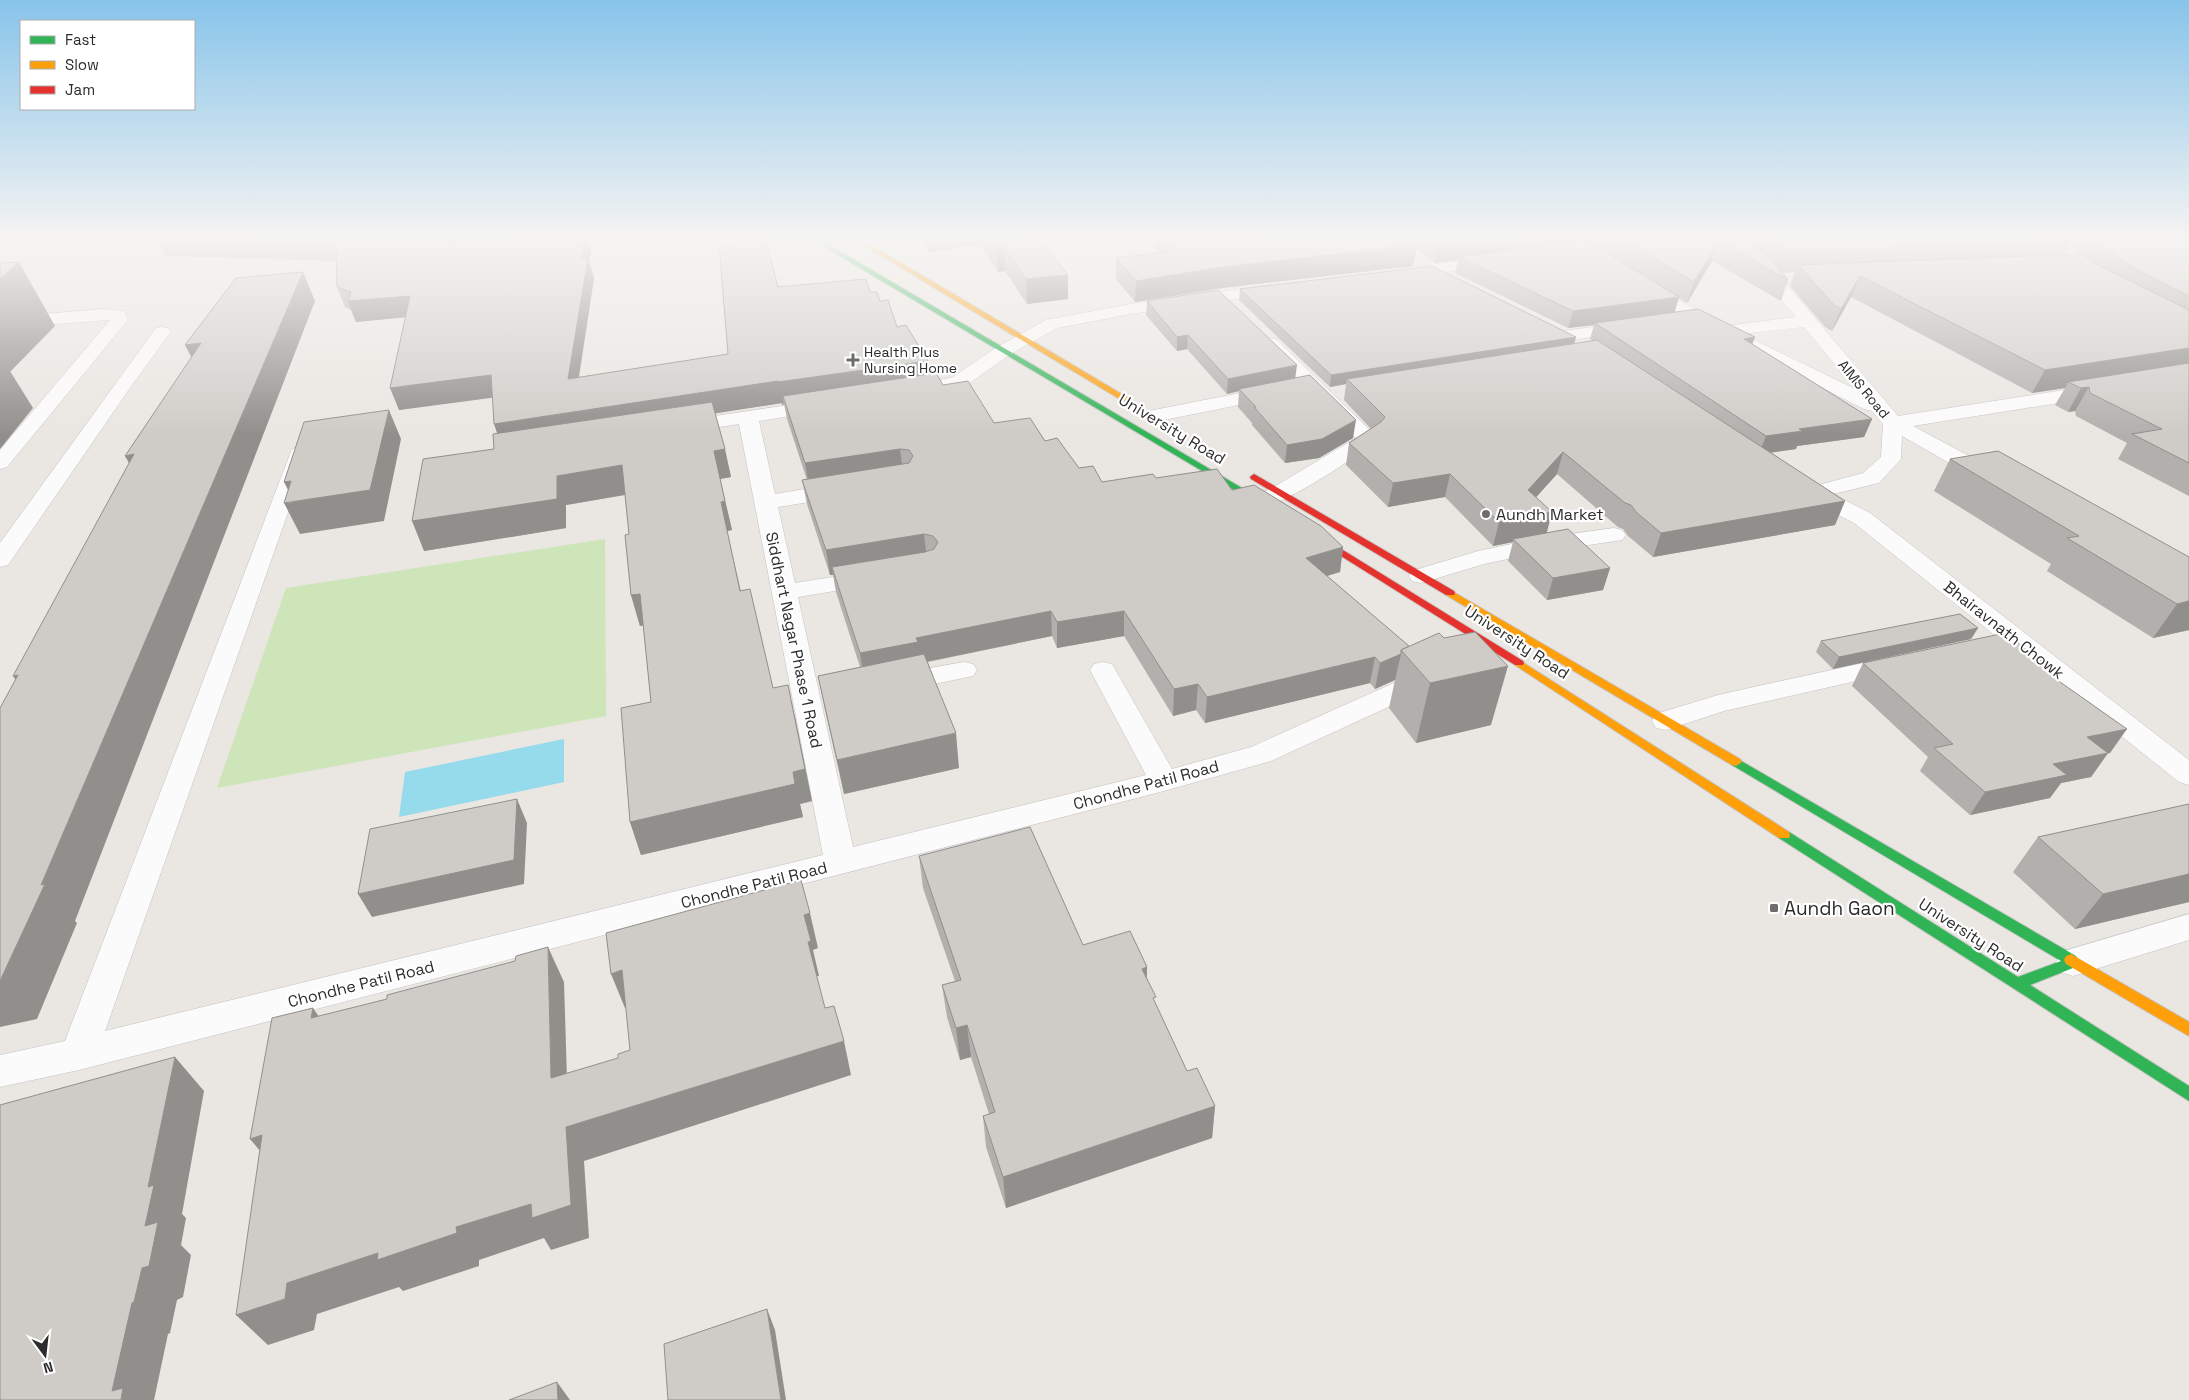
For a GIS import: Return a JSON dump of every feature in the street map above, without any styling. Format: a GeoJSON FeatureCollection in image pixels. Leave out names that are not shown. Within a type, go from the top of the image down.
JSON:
{"type":"FeatureCollection","features":[{"type":"Feature","properties":{"kind":"main road","name":"University Road"},"geometry":{"type":"LineString","coordinates":[[924,304],[1118,415],[1260,502]]}},
{"type":"Feature","properties":{"kind":"main road","name":"University Road"},"geometry":{"type":"LineString","coordinates":[[967,304],[1171,426]]}},
{"type":"Feature","properties":{"kind":"main road","name":"University Road"},"geometry":{"type":"LineString","coordinates":[[1246,472],[1278,502],[1421,576],[2189,1030]]}},
{"type":"Feature","properties":{"kind":"main road","name":"University Road"},"geometry":{"type":"LineString","coordinates":[[1302,528],[1468,654],[2016,984],[2189,1094]]}},
{"type":"Feature","properties":{"kind":"main road"},"geometry":{"type":"LineString","coordinates":[[2016,984],[2073,962]]}},
{"type":"Feature","properties":{"kind":"street"},"geometry":{"type":"LineString","coordinates":[[894,395],[934,389],[960,381],[1003,351],[1052,324],[1165,304]]}},
{"type":"Feature","properties":{"kind":"street"},"geometry":{"type":"LineString","coordinates":[[1231,304],[1369,439],[1278,502],[1260,502]]}},
{"type":"Feature","properties":{"kind":"street"},"geometry":{"type":"LineString","coordinates":[[1672,304],[1695,318],[1725,330],[1888,417],[2110,388]]}},
{"type":"Feature","properties":{"kind":"street","name":"AIMS Road"},"geometry":{"type":"LineString","coordinates":[[1798,304],[1808,321],[1888,417],[2006,485]]}},
{"type":"Feature","properties":{"kind":"street"},"geometry":{"type":"LineString","coordinates":[[0,323],[102,314],[118,315],[120,320],[0,463]]}},
{"type":"Feature","properties":{"kind":"street"},"geometry":{"type":"LineString","coordinates":[[1667,322],[1695,318]]}},
{"type":"Feature","properties":{"kind":"street"},"geometry":{"type":"LineString","coordinates":[[1725,330],[1808,321]]}},
{"type":"Feature","properties":{"kind":"street"},"geometry":{"type":"LineString","coordinates":[[1563,336],[1648,324]]}},
{"type":"Feature","properties":{"kind":"street"},"geometry":{"type":"LineString","coordinates":[[1545,327],[1588,348]]}},
{"type":"Feature","properties":{"kind":"street"},"geometry":{"type":"LineString","coordinates":[[0,560],[162,332]]}},
{"type":"Feature","properties":{"kind":"street"},"geometry":{"type":"LineString","coordinates":[[1146,411],[1318,390],[1343,392]]}},
{"type":"Feature","properties":{"kind":"street"},"geometry":{"type":"LineString","coordinates":[[662,430],[836,404]]}},
{"type":"Feature","properties":{"kind":"street"},"geometry":{"type":"LineString","coordinates":[[1813,493],[1871,478],[1891,459],[1888,417]]}},
{"type":"Feature","properties":{"kind":"street","name":"Siddhart Nagar Phase 1 Road"},"geometry":{"type":"LineString","coordinates":[[748,418],[784,592],[817,699],[841,863]]}},
{"type":"Feature","properties":{"kind":"street"},"geometry":{"type":"LineString","coordinates":[[79,1054],[299,453]]}},
{"type":"Feature","properties":{"kind":"street","name":"Bhairavnath Chowk"},"geometry":{"type":"LineString","coordinates":[[1790,481],[1862,518],[2189,775]]}},
{"type":"Feature","properties":{"kind":"street"},"geometry":{"type":"LineString","coordinates":[[766,502],[864,486]]}},
{"type":"Feature","properties":{"kind":"street"},"geometry":{"type":"LineString","coordinates":[[1421,576],[1478,558],[1534,546],[1614,535]]}},
{"type":"Feature","properties":{"kind":"street"},"geometry":{"type":"LineString","coordinates":[[784,592],[889,575]]}},
{"type":"Feature","properties":{"kind":"street"},"geometry":{"type":"LineString","coordinates":[[1987,646],[2016,640]]}},
{"type":"Feature","properties":{"kind":"street","name":"Chondhe Patil Road"},"geometry":{"type":"LineString","coordinates":[[0,1071],[79,1054],[841,863],[1164,781],[1261,754],[1428,678],[1468,654]]}},
{"type":"Feature","properties":{"kind":"street"},"geometry":{"type":"LineString","coordinates":[[1666,721],[1718,704],[1920,659]]}},
{"type":"Feature","properties":{"kind":"street"},"geometry":{"type":"LineString","coordinates":[[875,687],[964,670]]}},
{"type":"Feature","properties":{"kind":"street"},"geometry":{"type":"LineString","coordinates":[[1102,670],[1164,781]]}},
{"type":"Feature","properties":{"kind":"street"},"geometry":{"type":"LineString","coordinates":[[2073,962],[2189,927]]}},
{"type":"Feature","properties":{"kind":"green space"},"geometry":{"type":"Polygon","coordinates":[[[605,539],[606,716],[217,788],[286,588],[605,539]]]}},
{"type":"Feature","properties":{"kind":"water"},"geometry":{"type":"Polygon","coordinates":[[[564,739],[564,782],[399,817],[405,772],[564,739]]]}},
{"type":"Feature","properties":{"kind":"building"},"geometry":{"type":"Polygon","coordinates":[[[216,304],[289,304],[41,885],[45,884],[0,981],[0,708],[18,675],[13,676],[134,454],[125,456],[201,343],[185,345],[216,304]]]}},
{"type":"Feature","properties":{"kind":"building"},"geometry":{"type":"Polygon","coordinates":[[[408,304],[580,304],[568,379],[728,354],[724,304],[889,304],[897,327],[906,325],[928,361],[778,381],[494,424],[491,375],[390,388],[408,304]]]}},
{"type":"Feature","properties":{"kind":"building"},"geometry":{"type":"Polygon","coordinates":[[[1150,304],[1233,304],[1297,365],[1228,379],[1188,335],[1177,337],[1150,304]]]}},
{"type":"Feature","properties":{"kind":"building"},"geometry":{"type":"Polygon","coordinates":[[[1256,304],[1510,304],[1576,337],[1331,375],[1256,304]]]}},
{"type":"Feature","properties":{"kind":"building"},"geometry":{"type":"Polygon","coordinates":[[[1559,304],[1623,304],[1573,311],[1559,304]]]}},
{"type":"Feature","properties":{"kind":"building"},"geometry":{"type":"Polygon","coordinates":[[[1833,304],[1844,304],[1841,309],[1833,304]]]}},
{"type":"Feature","properties":{"kind":"building"},"geometry":{"type":"Polygon","coordinates":[[[1916,304],[2178,304],[2189,310],[2189,348],[2045,370],[1916,304]]]}},
{"type":"Feature","properties":{"kind":"building"},"geometry":{"type":"Polygon","coordinates":[[[1698,309],[1755,337],[1744,339],[1872,419],[1799,429],[1803,431],[1766,436],[1595,323],[1698,309]]]}},
{"type":"Feature","properties":{"kind":"building"},"geometry":{"type":"Polygon","coordinates":[[[1597,340],[1845,501],[1661,533],[1636,512],[1631,505],[1625,503],[1563,452],[1528,490],[1552,512],[1499,522],[1450,474],[1393,483],[1349,443],[1381,422],[1385,417],[1347,379],[1597,340]]]}},
{"type":"Feature","properties":{"kind":"building"},"geometry":{"type":"Polygon","coordinates":[[[2189,363],[2189,463],[2132,434],[2162,429],[2090,393],[2089,387],[2081,388],[2068,382],[2189,363]]]}},
{"type":"Feature","properties":{"kind":"building"},"geometry":{"type":"Polygon","coordinates":[[[936,373],[943,385],[968,381],[994,423],[1030,418],[1045,441],[1057,438],[1079,468],[1093,466],[1102,482],[1153,474],[1156,478],[1217,469],[1232,490],[1254,485],[1321,526],[1343,547],[1306,558],[1409,646],[1401,650],[1401,654],[1380,663],[1375,657],[1207,697],[1198,684],[1174,689],[1124,611],[1057,622],[1051,611],[916,638],[918,642],[860,653],[832,567],[925,552],[934,549],[938,542],[933,536],[924,534],[826,550],[802,480],[909,463],[913,456],[909,450],[900,449],[805,463],[783,396],[936,373]]]}},
{"type":"Feature","properties":{"kind":"building"},"geometry":{"type":"Polygon","coordinates":[[[1310,375],[1356,420],[1322,439],[1287,445],[1239,389],[1310,375]]]}},
{"type":"Feature","properties":{"kind":"building"},"geometry":{"type":"Polygon","coordinates":[[[712,402],[725,449],[714,451],[725,501],[721,502],[740,591],[750,589],[773,688],[788,685],[805,769],[793,772],[795,784],[630,822],[621,708],[651,702],[640,594],[631,595],[625,535],[629,534],[622,465],[557,476],[557,499],[412,521],[423,459],[494,449],[493,434],[712,402]]]}},
{"type":"Feature","properties":{"kind":"building"},"geometry":{"type":"Polygon","coordinates":[[[389,410],[370,490],[284,503],[291,481],[284,482],[304,422],[389,410]]]}},
{"type":"Feature","properties":{"kind":"building"},"geometry":{"type":"Polygon","coordinates":[[[1998,451],[2189,557],[2189,601],[2177,604],[2067,538],[2079,536],[1950,459],[1998,451]]]}},
{"type":"Feature","properties":{"kind":"building"},"geometry":{"type":"Polygon","coordinates":[[[1568,529],[1610,568],[1553,578],[1513,539],[1568,529]]]}},
{"type":"Feature","properties":{"kind":"building"},"geometry":{"type":"Polygon","coordinates":[[[1960,614],[1978,628],[1839,657],[1821,641],[1960,614]]]}},
{"type":"Feature","properties":{"kind":"building"},"geometry":{"type":"Polygon","coordinates":[[[1475,632],[1508,666],[1430,683],[1401,650],[1439,633],[1444,638],[1475,632]]]}},
{"type":"Feature","properties":{"kind":"building"},"geometry":{"type":"Polygon","coordinates":[[[2005,633],[2060,676],[2053,677],[2127,729],[2087,737],[2108,753],[2053,764],[2067,775],[1985,792],[1934,748],[1953,744],[1863,663],[2005,633]]]}},
{"type":"Feature","properties":{"kind":"building"},"geometry":{"type":"Polygon","coordinates":[[[924,654],[956,733],[837,760],[818,676],[924,654]]]}},
{"type":"Feature","properties":{"kind":"building"},"geometry":{"type":"Polygon","coordinates":[[[517,799],[514,860],[358,894],[370,829],[517,799]]]}},
{"type":"Feature","properties":{"kind":"building"},"geometry":{"type":"Polygon","coordinates":[[[2189,804],[2189,874],[2103,894],[2038,837],[2189,804]]]}},
{"type":"Feature","properties":{"kind":"building"},"geometry":{"type":"Polygon","coordinates":[[[1030,827],[1083,945],[1130,931],[1147,967],[1142,969],[1156,997],[1153,998],[1187,1071],[1197,1068],[1215,1106],[1003,1177],[983,1116],[995,1112],[967,1025],[956,1028],[942,985],[961,980],[919,856],[1030,827]]]}},
{"type":"Feature","properties":{"kind":"building"},"geometry":{"type":"Polygon","coordinates":[[[801,880],[810,913],[804,915],[811,941],[808,942],[825,1008],[834,1006],[844,1041],[566,1127],[571,1205],[532,1218],[531,1204],[456,1227],[457,1233],[377,1260],[378,1253],[287,1283],[285,1299],[236,1315],[262,1135],[250,1139],[272,1018],[313,1008],[311,1018],[387,999],[387,995],[515,961],[516,956],[548,947],[551,1078],[618,1058],[618,1054],[630,1050],[622,970],[611,974],[606,933],[801,880]]]}},
{"type":"Feature","properties":{"kind":"building"},"geometry":{"type":"Polygon","coordinates":[[[175,1057],[148,1187],[154,1185],[145,1226],[158,1222],[149,1266],[142,1268],[134,1302],[132,1303],[112,1391],[123,1388],[121,1400],[0,1400],[0,1105],[175,1057]]]}},
{"type":"Feature","properties":{"kind":"building"},"geometry":{"type":"Polygon","coordinates":[[[767,1309],[781,1400],[668,1400],[664,1344],[767,1309]]]}},
{"type":"Feature","properties":{"kind":"building"},"geometry":{"type":"Polygon","coordinates":[[[557,1382],[558,1400],[509,1400],[557,1382]]]}},
{"type":"Feature","properties":{"kind":"traffic: fast"},"geometry":{"type":"LineString","coordinates":[[925,304],[1271,508]]}},
{"type":"Feature","properties":{"kind":"traffic: fast"},"geometry":{"type":"LineString","coordinates":[[1736,762],[2071,960]]}},
{"type":"Feature","properties":{"kind":"traffic: fast"},"geometry":{"type":"LineString","coordinates":[[1784,835],[2189,1094]]}},
{"type":"Feature","properties":{"kind":"traffic: fast"},"geometry":{"type":"LineString","coordinates":[[2017,984],[2073,962]]}},
{"type":"Feature","properties":{"kind":"traffic: slow"},"geometry":{"type":"LineString","coordinates":[[966,304],[1126,399]]}},
{"type":"Feature","properties":{"kind":"traffic: slow"},"geometry":{"type":"LineString","coordinates":[[1450,593],[1736,762]]}},
{"type":"Feature","properties":{"kind":"traffic: slow"},"geometry":{"type":"LineString","coordinates":[[1519,663],[1784,835]]}},
{"type":"Feature","properties":{"kind":"traffic: slow"},"geometry":{"type":"LineString","coordinates":[[2071,960],[2189,1030]]}},
{"type":"Feature","properties":{"kind":"traffic: jam"},"geometry":{"type":"LineString","coordinates":[[1254,477],[1450,593]]}},
{"type":"Feature","properties":{"kind":"traffic: jam"},"geometry":{"type":"LineString","coordinates":[[1312,534],[1519,663]]}},
{"type":"Feature","properties":{"kind":"place","name":"Health Plus Nursing Home"},"geometry":{"type":"Point","coordinates":[853,360]}},
{"type":"Feature","properties":{"kind":"place","name":"Aundh Market"},"geometry":{"type":"Point","coordinates":[1486,514]}},
{"type":"Feature","properties":{"kind":"place","name":"Aundh Gaon"},"geometry":{"type":"Point","coordinates":[1774,908]}}]}
